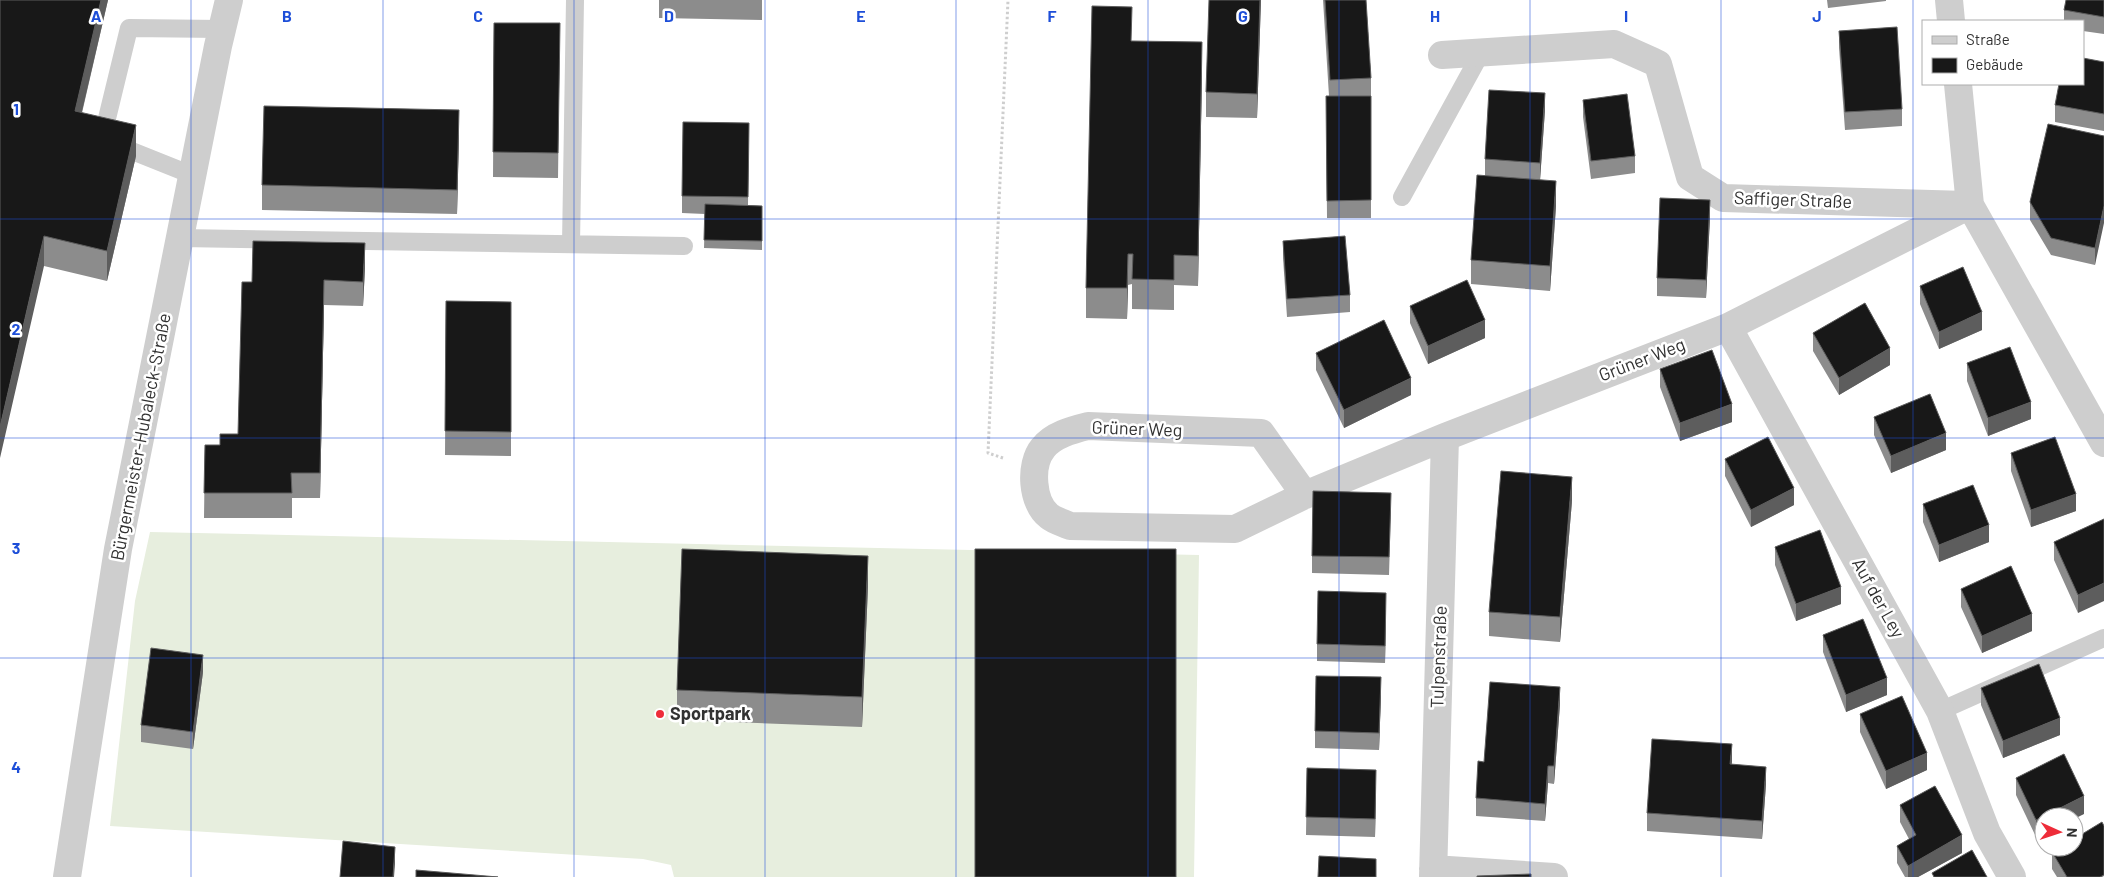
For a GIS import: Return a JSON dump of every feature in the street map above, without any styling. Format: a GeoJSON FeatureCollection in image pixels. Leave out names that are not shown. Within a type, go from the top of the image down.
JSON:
{"type":"FeatureCollection","features":[{"type":"Feature","properties":{"kind":"street","name":"Bürgermeister-Hubaleck-Straße"},"geometry":{"type":"LineString","coordinates":[[67,877],[118,549],[228,0]]}},
{"type":"Feature","properties":{"kind":"street"},"geometry":{"type":"LineString","coordinates":[[1949,0],[1951,20]]}},
{"type":"Feature","properties":{"kind":"street","name":"Saffiger Straße"},"geometry":{"type":"LineString","coordinates":[[1442,55],[1614,44],[1658,64],[1690,176],[1723,198],[1970,205]]}},
{"type":"Feature","properties":{"kind":"street"},"geometry":{"type":"LineString","coordinates":[[1958,85],[1970,205],[2104,443]]}},
{"type":"Feature","properties":{"kind":"street","name":"Grüner Weg"},"geometry":{"type":"LineString","coordinates":[[1304,495],[1261,433],[1088,426],[1064,432],[1043,448],[1034,468],[1036,497],[1049,516],[1070,526],[1236,529],[1304,495],[1445,437],[1728,327],[1970,205]]}},
{"type":"Feature","properties":{"kind":"street","name":"Auf der Ley"},"geometry":{"type":"LineString","coordinates":[[1728,327],[1940,711],[1987,833],[2012,877]]}},
{"type":"Feature","properties":{"kind":"street","name":"Tulpenstraße"},"geometry":{"type":"LineString","coordinates":[[1433,873],[1445,437]]}},
{"type":"Feature","properties":{"kind":"street"},"geometry":{"type":"LineString","coordinates":[[1433,873],[1554,877]]}},
{"type":"Feature","properties":{"kind":"lane"},"geometry":{"type":"LineString","coordinates":[[571,244],[575,0]]}},
{"type":"Feature","properties":{"kind":"lane"},"geometry":{"type":"LineString","coordinates":[[192,175],[102,139],[129,28],[222,29]]}},
{"type":"Feature","properties":{"kind":"lane"},"geometry":{"type":"LineString","coordinates":[[1402,197],[1481,53]]}},
{"type":"Feature","properties":{"kind":"lane"},"geometry":{"type":"LineString","coordinates":[[180,238],[684,246]]}},
{"type":"Feature","properties":{"kind":"lane"},"geometry":{"type":"LineString","coordinates":[[1940,711],[2104,638]]}},
{"type":"Feature","properties":{"kind":"path"},"geometry":{"type":"LineString","coordinates":[[1008,0],[988,453],[1034,468]]}},
{"type":"Feature","properties":{"kind":"green space","name":"Sportpark"},"geometry":{"type":"Polygon","coordinates":[[[150,532],[1199,555],[1194,877],[674,877],[671,865],[643,859],[110,826],[135,601],[150,532]]]}},
{"type":"Feature","properties":{"kind":"building"},"geometry":{"type":"Polygon","coordinates":[[[0,0],[101,0],[75,111],[136,125],[107,251],[44,236],[0,427],[0,0]]]}},
{"type":"Feature","properties":{"kind":"building"},"geometry":{"type":"Polygon","coordinates":[[[1209,0],[1260,0],[1257,94],[1206,92],[1209,0]]]}},
{"type":"Feature","properties":{"kind":"building"},"geometry":{"type":"Polygon","coordinates":[[[1325,0],[1366,0],[1371,78],[1330,80],[1325,0]]]}},
{"type":"Feature","properties":{"kind":"building"},"geometry":{"type":"Polygon","coordinates":[[[2066,0],[2104,0],[2104,17],[2064,10],[2066,0]]]}},
{"type":"Feature","properties":{"kind":"building"},"geometry":{"type":"Polygon","coordinates":[[[1092,6],[1132,7],[1131,41],[1202,42],[1198,256],[1174,255],[1174,280],[1132,279],[1133,254],[1128,254],[1127,288],[1086,288],[1092,6]]]}},
{"type":"Feature","properties":{"kind":"building"},"geometry":{"type":"Polygon","coordinates":[[[494,23],[560,23],[558,153],[493,152],[494,23]]]}},
{"type":"Feature","properties":{"kind":"building"},"geometry":{"type":"Polygon","coordinates":[[[1897,27],[1902,109],[1845,112],[1839,31],[1897,27]]]}},
{"type":"Feature","properties":{"kind":"building"},"geometry":{"type":"Polygon","coordinates":[[[2084,58],[2104,62],[2104,114],[2055,105],[2059,85],[2084,85],[2084,58]]]}},
{"type":"Feature","properties":{"kind":"building"},"geometry":{"type":"Polygon","coordinates":[[[1489,90],[1545,93],[1540,163],[1485,159],[1489,90]]]}},
{"type":"Feature","properties":{"kind":"building"},"geometry":{"type":"Polygon","coordinates":[[[1627,94],[1635,156],[1591,161],[1583,100],[1627,94]]]}},
{"type":"Feature","properties":{"kind":"building"},"geometry":{"type":"Polygon","coordinates":[[[1326,96],[1371,96],[1371,200],[1327,201],[1326,96]]]}},
{"type":"Feature","properties":{"kind":"building"},"geometry":{"type":"Polygon","coordinates":[[[264,106],[459,110],[457,190],[262,185],[264,106]]]}},
{"type":"Feature","properties":{"kind":"building"},"geometry":{"type":"Polygon","coordinates":[[[683,122],[749,123],[748,197],[682,196],[683,122]]]}},
{"type":"Feature","properties":{"kind":"building"},"geometry":{"type":"Polygon","coordinates":[[[2048,124],[2104,136],[2104,206],[2095,248],[2051,238],[2030,202],[2048,124]]]}},
{"type":"Feature","properties":{"kind":"building"},"geometry":{"type":"Polygon","coordinates":[[[1477,175],[1556,181],[1550,266],[1471,260],[1477,175]]]}},
{"type":"Feature","properties":{"kind":"building"},"geometry":{"type":"Polygon","coordinates":[[[1660,198],[1710,200],[1706,280],[1657,278],[1660,198]]]}},
{"type":"Feature","properties":{"kind":"building"},"geometry":{"type":"Polygon","coordinates":[[[705,204],[762,206],[762,241],[704,240],[705,204]]]}},
{"type":"Feature","properties":{"kind":"building"},"geometry":{"type":"Polygon","coordinates":[[[1345,236],[1350,295],[1287,299],[1283,241],[1345,236]]]}},
{"type":"Feature","properties":{"kind":"building"},"geometry":{"type":"Polygon","coordinates":[[[253,241],[365,243],[363,282],[324,280],[320,473],[291,473],[292,493],[204,493],[205,445],[220,445],[220,434],[238,434],[242,282],[252,282],[253,241]]]}},
{"type":"Feature","properties":{"kind":"building"},"geometry":{"type":"Polygon","coordinates":[[[1963,267],[1982,312],[1939,332],[1920,286],[1963,267]]]}},
{"type":"Feature","properties":{"kind":"building"},"geometry":{"type":"Polygon","coordinates":[[[1467,280],[1485,320],[1428,346],[1410,306],[1467,280]]]}},
{"type":"Feature","properties":{"kind":"building"},"geometry":{"type":"Polygon","coordinates":[[[446,301],[511,302],[511,432],[445,431],[446,301]]]}},
{"type":"Feature","properties":{"kind":"building"},"geometry":{"type":"Polygon","coordinates":[[[1865,303],[1890,348],[1839,378],[1813,333],[1865,303]]]}},
{"type":"Feature","properties":{"kind":"building"},"geometry":{"type":"Polygon","coordinates":[[[1384,320],[1411,378],[1344,410],[1316,353],[1384,320]]]}},
{"type":"Feature","properties":{"kind":"building"},"geometry":{"type":"Polygon","coordinates":[[[2010,347],[2031,402],[1988,418],[1967,363],[2010,347]]]}},
{"type":"Feature","properties":{"kind":"building"},"geometry":{"type":"Polygon","coordinates":[[[1712,350],[1732,404],[1680,423],[1660,369],[1712,350]]]}},
{"type":"Feature","properties":{"kind":"building"},"geometry":{"type":"Polygon","coordinates":[[[1930,394],[1946,433],[1891,456],[1874,417],[1930,394]]]}},
{"type":"Feature","properties":{"kind":"building"},"geometry":{"type":"Polygon","coordinates":[[[1768,437],[1794,488],[1751,510],[1725,459],[1768,437]]]}},
{"type":"Feature","properties":{"kind":"building"},"geometry":{"type":"Polygon","coordinates":[[[2055,437],[2076,494],[2031,510],[2011,453],[2055,437]]]}},
{"type":"Feature","properties":{"kind":"building"},"geometry":{"type":"Polygon","coordinates":[[[1501,471],[1572,477],[1560,617],[1489,612],[1501,471]]]}},
{"type":"Feature","properties":{"kind":"building"},"geometry":{"type":"Polygon","coordinates":[[[1973,485],[1989,525],[1939,545],[1923,504],[1973,485]]]}},
{"type":"Feature","properties":{"kind":"building"},"geometry":{"type":"Polygon","coordinates":[[[1313,491],[1391,493],[1389,557],[1312,556],[1313,491]]]}},
{"type":"Feature","properties":{"kind":"building"},"geometry":{"type":"Polygon","coordinates":[[[2104,519],[2104,583],[2078,595],[2054,542],[2104,519]]]}},
{"type":"Feature","properties":{"kind":"building"},"geometry":{"type":"Polygon","coordinates":[[[1820,530],[1841,587],[1796,604],[1775,547],[1820,530]]]}},
{"type":"Feature","properties":{"kind":"building"},"geometry":{"type":"Polygon","coordinates":[[[682,549],[868,556],[862,697],[677,690],[682,549]]]}},
{"type":"Feature","properties":{"kind":"building"},"geometry":{"type":"Polygon","coordinates":[[[975,549],[1176,549],[1176,877],[975,877],[975,549]]]}},
{"type":"Feature","properties":{"kind":"building"},"geometry":{"type":"Polygon","coordinates":[[[2011,566],[2032,614],[1982,636],[1961,589],[2011,566]]]}},
{"type":"Feature","properties":{"kind":"building"},"geometry":{"type":"Polygon","coordinates":[[[1318,591],[1386,593],[1385,646],[1317,644],[1318,591]]]}},
{"type":"Feature","properties":{"kind":"building"},"geometry":{"type":"Polygon","coordinates":[[[1863,619],[1887,678],[1846,695],[1823,635],[1863,619]]]}},
{"type":"Feature","properties":{"kind":"building"},"geometry":{"type":"Polygon","coordinates":[[[151,648],[203,655],[193,732],[141,725],[151,648]]]}},
{"type":"Feature","properties":{"kind":"building"},"geometry":{"type":"Polygon","coordinates":[[[2039,664],[2060,718],[2003,741],[1981,688],[2039,664]]]}},
{"type":"Feature","properties":{"kind":"building"},"geometry":{"type":"Polygon","coordinates":[[[1316,676],[1381,677],[1379,733],[1315,731],[1316,676]]]}},
{"type":"Feature","properties":{"kind":"building"},"geometry":{"type":"Polygon","coordinates":[[[1490,682],[1560,687],[1554,766],[1548,766],[1545,804],[1476,798],[1478,761],[1484,762],[1490,682]]]}},
{"type":"Feature","properties":{"kind":"building"},"geometry":{"type":"Polygon","coordinates":[[[1902,696],[1927,753],[1886,771],[1860,714],[1902,696]]]}},
{"type":"Feature","properties":{"kind":"building"},"geometry":{"type":"Polygon","coordinates":[[[1652,739],[1732,744],[1730,764],[1766,767],[1762,821],[1647,813],[1652,739]]]}},
{"type":"Feature","properties":{"kind":"building"},"geometry":{"type":"Polygon","coordinates":[[[2064,754],[2084,796],[2062,807],[2034,807],[2034,816],[2016,778],[2064,754]]]}},
{"type":"Feature","properties":{"kind":"building"},"geometry":{"type":"Polygon","coordinates":[[[1307,768],[1376,770],[1375,819],[1306,817],[1307,768]]]}},
{"type":"Feature","properties":{"kind":"building"},"geometry":{"type":"Polygon","coordinates":[[[1935,786],[1962,835],[1908,866],[1897,846],[1916,835],[1900,805],[1935,786]]]}},
{"type":"Feature","properties":{"kind":"building"},"geometry":{"type":"Polygon","coordinates":[[[2102,822],[2104,826],[2104,875],[2100,877],[2067,877],[2055,857],[2084,857],[2084,833],[2102,822]]]}},
{"type":"Feature","properties":{"kind":"building"},"geometry":{"type":"Polygon","coordinates":[[[343,841],[395,847],[393,877],[340,877],[343,841]]]}},
{"type":"Feature","properties":{"kind":"building"},"geometry":{"type":"Polygon","coordinates":[[[1972,850],[1987,877],[1934,877],[1932,873],[1972,850]]]}},
{"type":"Feature","properties":{"kind":"building"},"geometry":{"type":"Polygon","coordinates":[[[1319,856],[1376,859],[1376,877],[1318,877],[1319,856]]]}},
{"type":"Feature","properties":{"kind":"building"},"geometry":{"type":"Polygon","coordinates":[[[416,870],[498,877],[416,877],[416,870]]]}},
{"type":"Feature","properties":{"kind":"building"},"geometry":{"type":"Polygon","coordinates":[[[1531,874],[1531,877],[1477,877],[1477,876],[1531,874]]]}},
{"type":"Feature","properties":{"kind":"place","name":"Sportpark"},"geometry":{"type":"Point","coordinates":[660,714]}}]}
